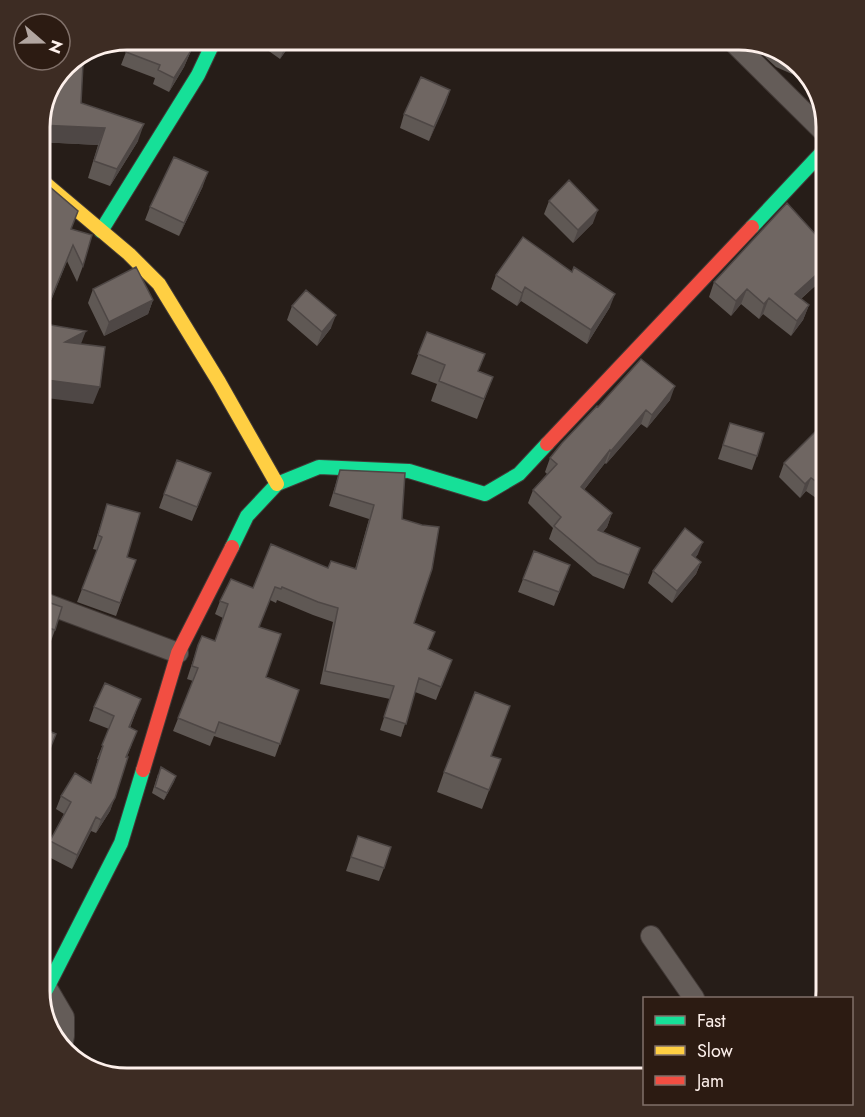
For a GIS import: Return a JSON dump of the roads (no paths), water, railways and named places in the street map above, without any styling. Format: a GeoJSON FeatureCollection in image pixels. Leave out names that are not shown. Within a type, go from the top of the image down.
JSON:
{"type":"FeatureCollection","features":[{"type":"Feature","properties":{"kind":"street"},"geometry":{"type":"LineString","coordinates":[[100,231],[198,75],[210,50]]}},
{"type":"Feature","properties":{"kind":"street"},"geometry":{"type":"LineString","coordinates":[[741,50],[816,124]]}},
{"type":"Feature","properties":{"kind":"street"},"geometry":{"type":"LineString","coordinates":[[50,980],[121,843],[178,653],[247,516],[277,484],[319,467],[409,471],[485,494],[519,474],[816,159]]}},
{"type":"Feature","properties":{"kind":"street"},"geometry":{"type":"LineString","coordinates":[[50,188],[129,254],[159,284],[219,382],[277,484]]}},
{"type":"Feature","properties":{"kind":"street"},"geometry":{"type":"LineString","coordinates":[[50,605],[178,653]]}},
{"type":"Feature","properties":{"kind":"street"},"geometry":{"type":"LineString","coordinates":[[651,936],[692,997]]}},
{"type":"Feature","properties":{"kind":"street"},"geometry":{"type":"LineString","coordinates":[[50,1000],[64,1017],[64,1035]]}}]}
